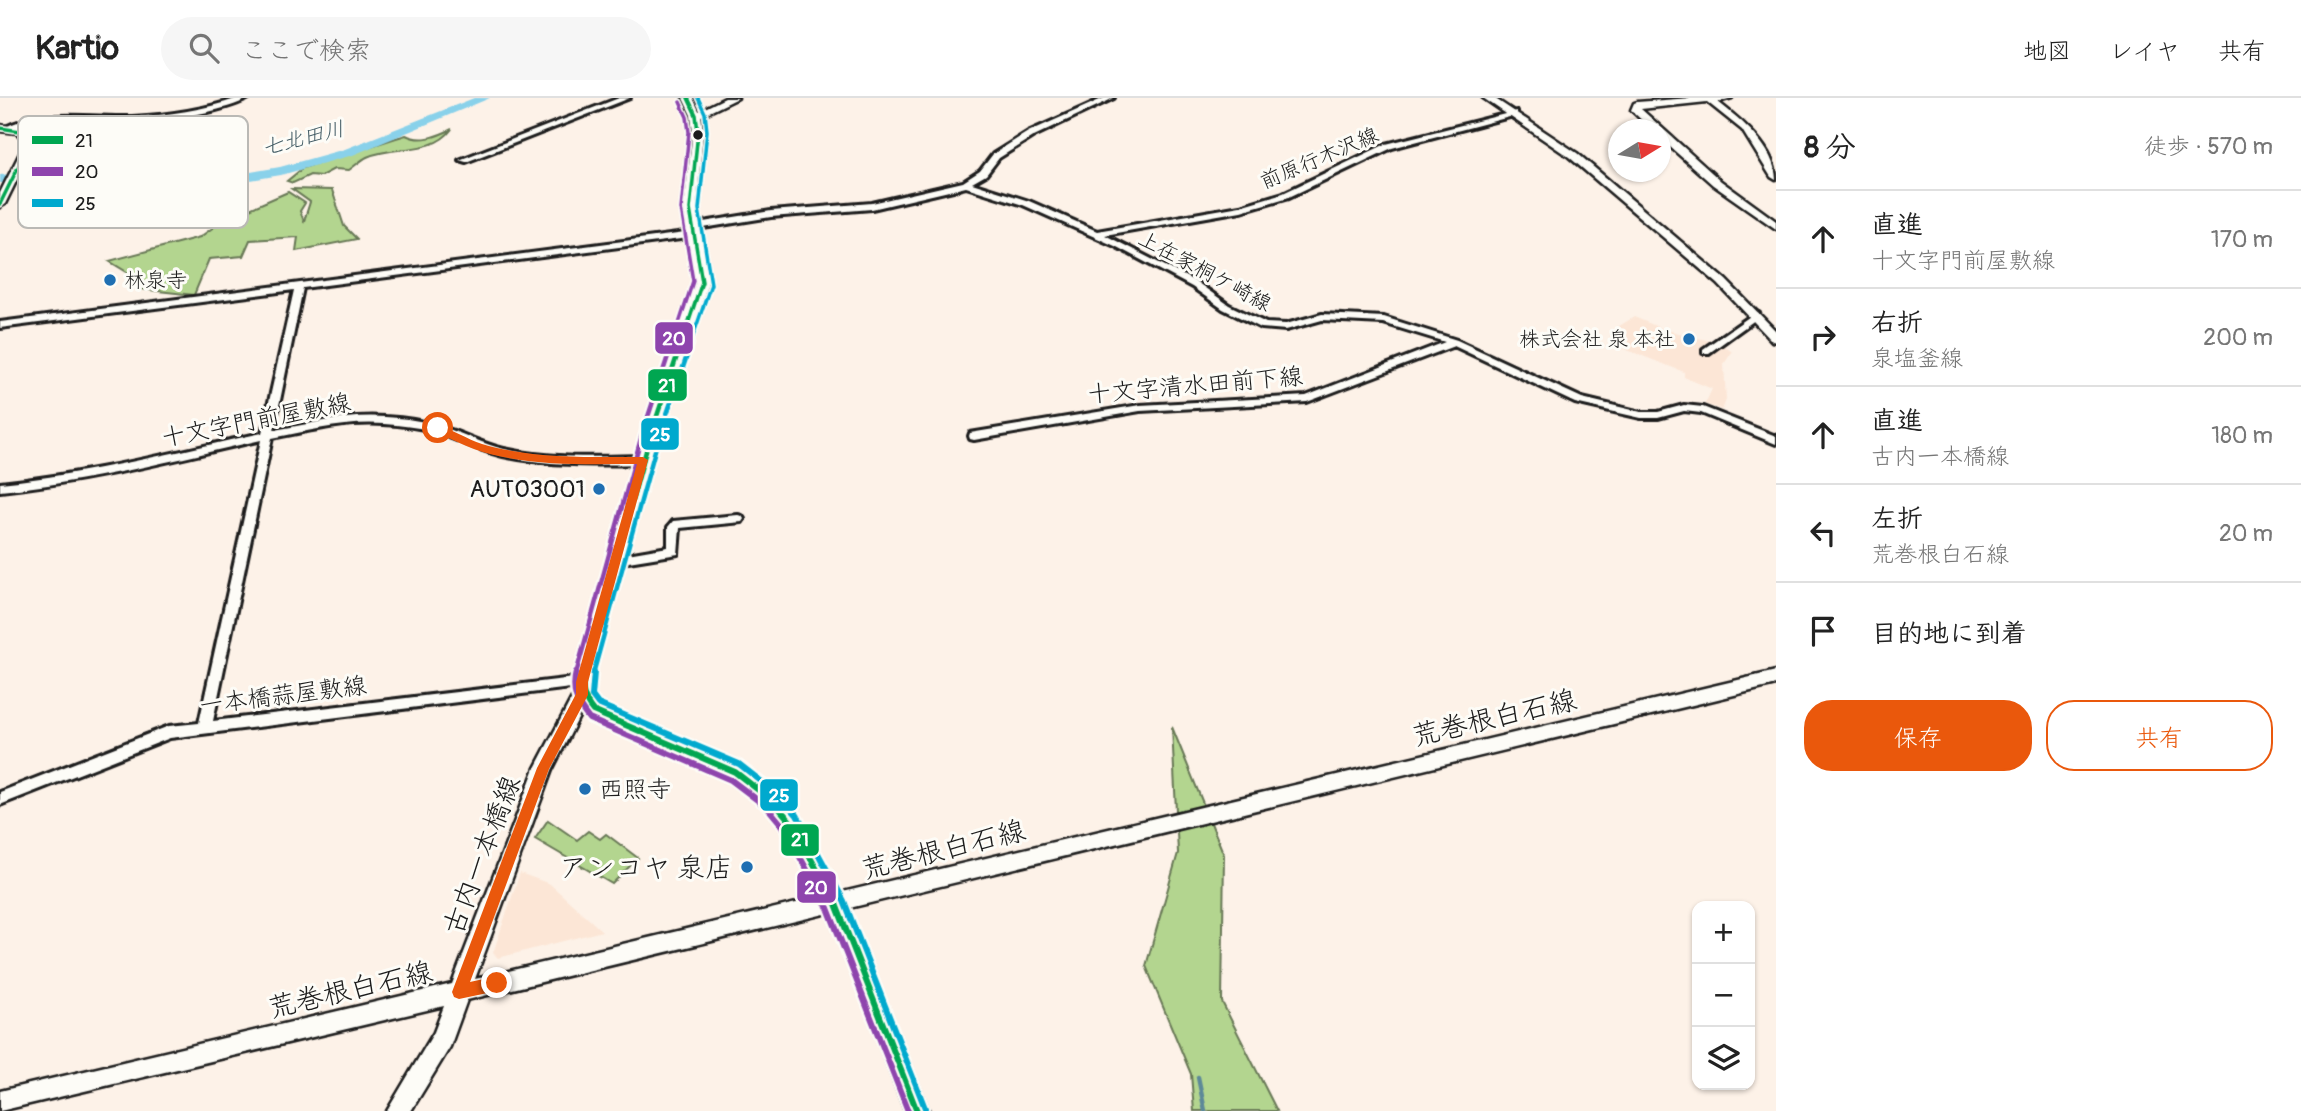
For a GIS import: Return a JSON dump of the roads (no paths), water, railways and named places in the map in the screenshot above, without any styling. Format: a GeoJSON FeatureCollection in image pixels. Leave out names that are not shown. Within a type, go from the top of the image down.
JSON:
{"type":"FeatureCollection","features":[{"type":"Feature","properties":{"kind":"main road"},"geometry":{"type":"LineString","coordinates":[[688,98],[696,115],[698,132],[690,209],[701,268],[700,290],[643,460],[582,688],[586,706],[735,772],[774,802],[790,821],[836,904],[917,1111]]}},
{"type":"Feature","properties":{"kind":"street"},"geometry":{"type":"LineString","coordinates":[[173,116],[246,98]]}},
{"type":"Feature","properties":{"kind":"street"},"geometry":{"type":"LineString","coordinates":[[463,160],[626,98]]}},
{"type":"Feature","properties":{"kind":"street"},"geometry":{"type":"LineString","coordinates":[[696,115],[733,98]]}},
{"type":"Feature","properties":{"kind":"street"},"geometry":{"type":"LineString","coordinates":[[0,325],[692,231],[771,214],[872,206],[966,184],[983,173],[996,156],[1031,134],[1110,98]]}},
{"type":"Feature","properties":{"kind":"street"},"geometry":{"type":"LineString","coordinates":[[1490,98],[1573,155],[1722,282],[1776,338]]}},
{"type":"Feature","properties":{"kind":"street"},"geometry":{"type":"LineString","coordinates":[[1646,119],[1636,110],[1637,105],[1727,98]]}},
{"type":"Feature","properties":{"kind":"street"},"geometry":{"type":"LineString","coordinates":[[1710,100],[1746,128],[1776,177]]}},
{"type":"Feature","properties":{"kind":"street","name":"前原行木沢線"},"geometry":{"type":"LineString","coordinates":[[1095,234],[1241,208],[1286,195],[1389,146],[1514,113]]}},
{"type":"Feature","properties":{"kind":"street"},"geometry":{"type":"LineString","coordinates":[[1671,142],[1717,183],[1776,226]]}},
{"type":"Feature","properties":{"kind":"street"},"geometry":{"type":"LineString","coordinates":[[0,204],[18,169]]}},
{"type":"Feature","properties":{"kind":"street","name":"上在家桐ケ崎線"},"geometry":{"type":"LineString","coordinates":[[966,184],[1026,203],[1158,264],[1226,307],[1264,326],[1286,327],[1322,317],[1384,320],[1454,342],[1579,401],[1641,415],[1658,415],[1684,408],[1703,410],[1776,440]]}},
{"type":"Feature","properties":{"kind":"street"},"geometry":{"type":"LineString","coordinates":[[205,727],[299,286]]}},
{"type":"Feature","properties":{"kind":"street"},"geometry":{"type":"LineString","coordinates":[[1706,351],[1756,316]]}},
{"type":"Feature","properties":{"kind":"street","name":"十文字清水田前下線"},"geometry":{"type":"LineString","coordinates":[[974,436],[1140,408],[1307,398],[1454,342]]}},
{"type":"Feature","properties":{"kind":"street","name":"十文字門前屋敷線"},"geometry":{"type":"LineString","coordinates":[[0,487],[48,483],[171,459],[267,436],[370,420],[438,428],[478,446],[507,453],[582,461],[643,460]]}},
{"type":"Feature","properties":{"kind":"street"},"geometry":{"type":"LineString","coordinates":[[616,559],[674,551],[674,527],[677,524],[738,519]]}},
{"type":"Feature","properties":{"kind":"street","name":"荒巻根白石線"},"geometry":{"type":"LineString","coordinates":[[0,1102],[1776,678]]}},
{"type":"Feature","properties":{"kind":"street","name":"一本橋蒜屋敷線"},"geometry":{"type":"LineString","coordinates":[[0,799],[155,735],[205,727],[582,688]]}},
{"type":"Feature","properties":{"kind":"street","name":"古内一本橋線"},"geometry":{"type":"LineString","coordinates":[[398,1111],[442,1039],[544,768],[582,688]]}},
{"type":"Feature","properties":{"kind":"waterway","name":"七北田川"},"geometry":{"type":"LineString","coordinates":[[248,176],[281,171],[349,152],[484,98]]}},
{"type":"Feature","properties":{"kind":"waterway","name":"七北田川"},"geometry":{"type":"LineString","coordinates":[[0,179],[18,178]]}},
{"type":"Feature","properties":{"kind":"waterway"},"geometry":{"type":"LineString","coordinates":[[1198,1077],[1205,1111]]}},
{"type":"Feature","properties":{"kind":"place","name":"林泉寺"},"geometry":{"type":"Point","coordinates":[110,280]}},
{"type":"Feature","properties":{"kind":"place","name":"株式会社 泉 本社"},"geometry":{"type":"Point","coordinates":[1689,339]}},
{"type":"Feature","properties":{"kind":"place","name":"AUTO3001"},"geometry":{"type":"Point","coordinates":[599,489]}},
{"type":"Feature","properties":{"kind":"place","name":"西照寺"},"geometry":{"type":"Point","coordinates":[585,789]}},
{"type":"Feature","properties":{"kind":"place","name":"アンコヤ 泉店"},"geometry":{"type":"Point","coordinates":[747,867]}}]}
